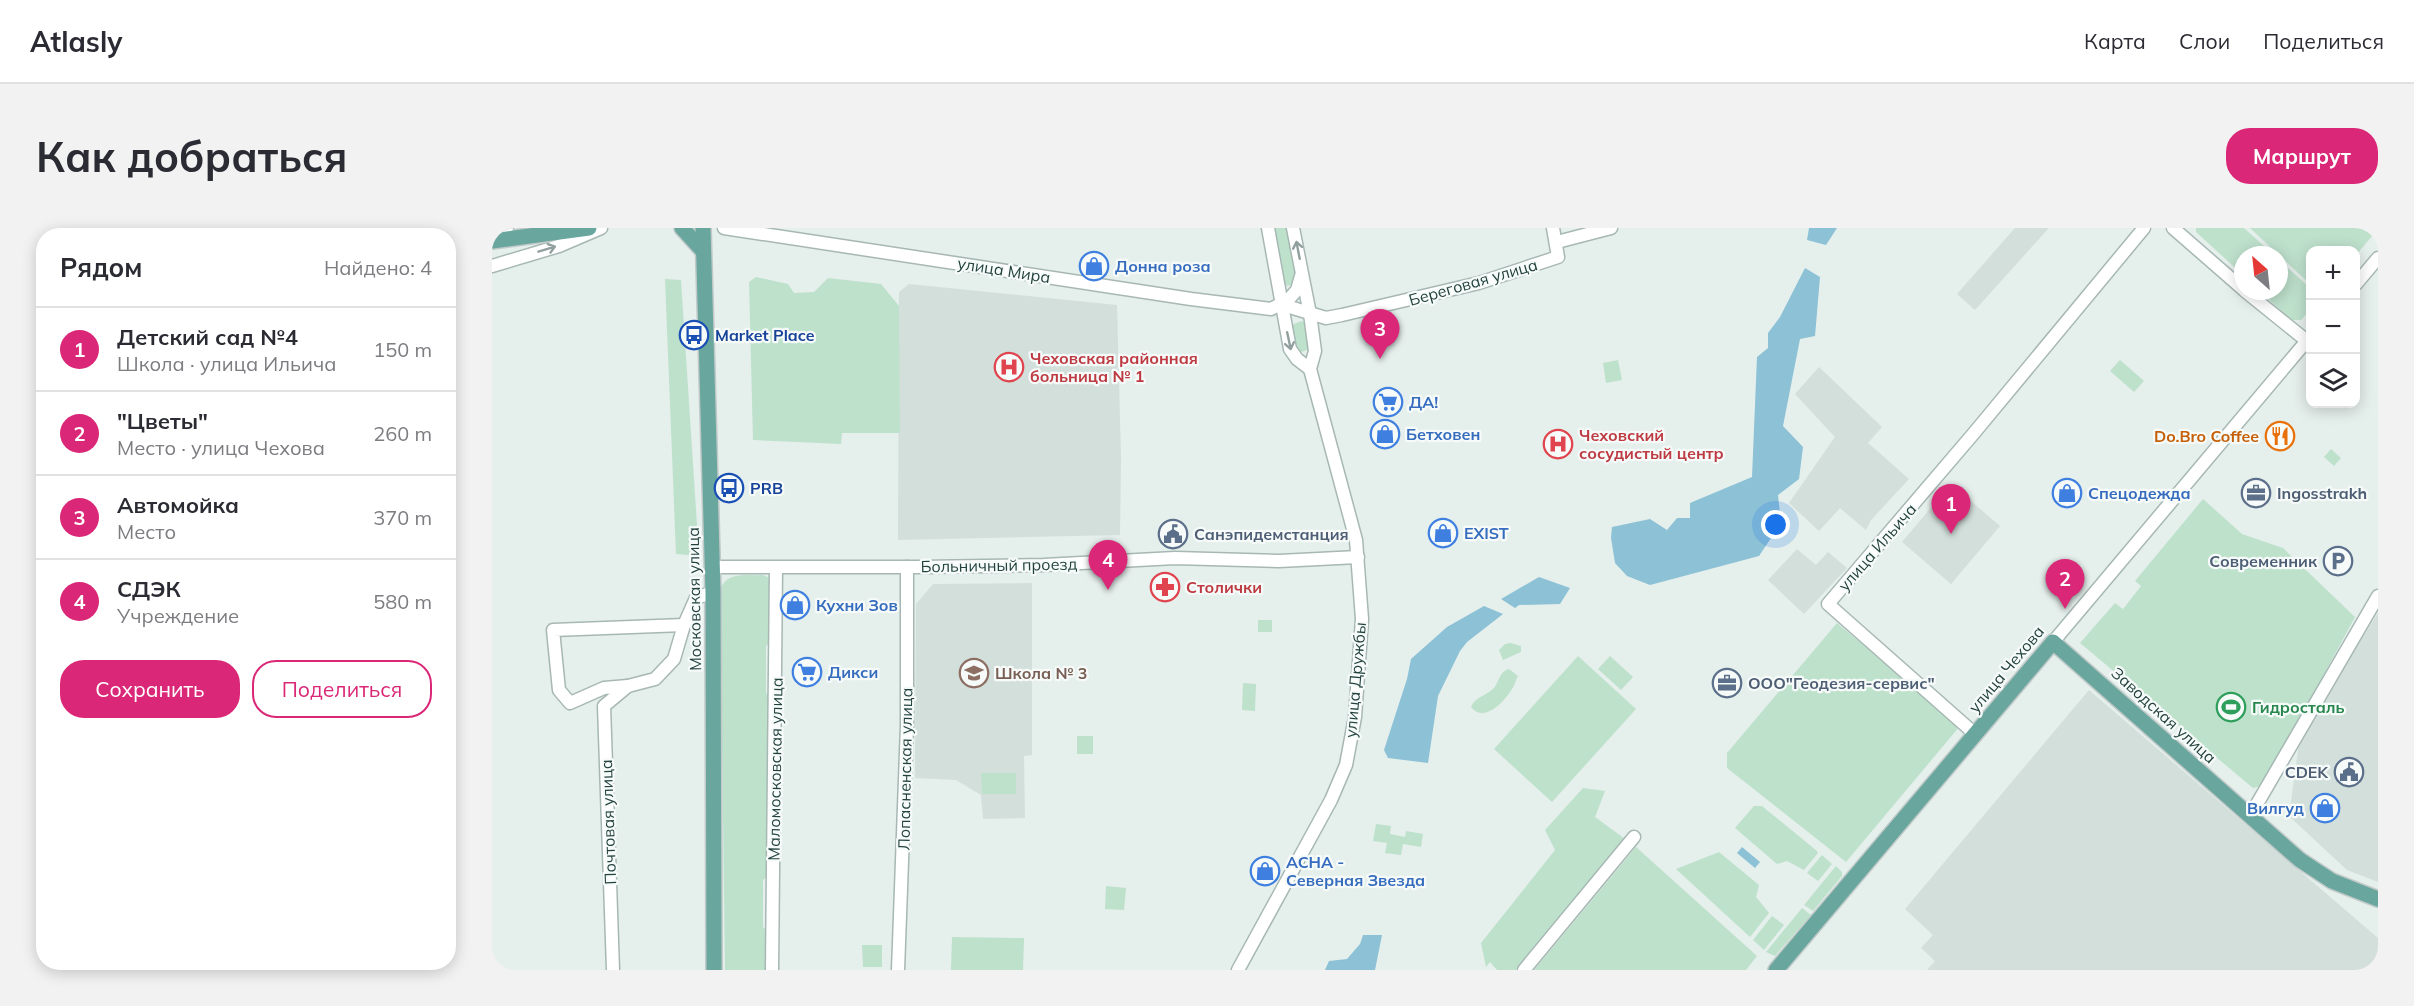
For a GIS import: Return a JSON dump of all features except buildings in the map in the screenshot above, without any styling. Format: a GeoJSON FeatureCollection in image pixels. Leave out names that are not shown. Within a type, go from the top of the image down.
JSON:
{"type":"FeatureCollection","features":[{"type":"Feature","properties":{"kind":"main road"},"geometry":{"type":"LineString","coordinates":[[492,241],[589,228]]}},
{"type":"Feature","properties":{"kind":"main road"},"geometry":{"type":"LineString","coordinates":[[682,228],[703,251]]}},
{"type":"Feature","properties":{"kind":"main road","name":"Московская улица"},"geometry":{"type":"LineString","coordinates":[[703,228],[713,592],[714,970]]}},
{"type":"Feature","properties":{"kind":"main road","name":"улица Чехова"},"geometry":{"type":"LineString","coordinates":[[1776,970],[2053,642]]}},
{"type":"Feature","properties":{"kind":"main road","name":"Заводская улица"},"geometry":{"type":"LineString","coordinates":[[2053,642],[2300,860],[2331,881],[2378,899]]}},
{"type":"Feature","properties":{"kind":"street"},"geometry":{"type":"LineString","coordinates":[[492,228],[507,228]]}},
{"type":"Feature","properties":{"kind":"street"},"geometry":{"type":"LineString","coordinates":[[492,266],[559,246],[601,228]]}},
{"type":"Feature","properties":{"kind":"street","name":"улица Мира"},"geometry":{"type":"LineString","coordinates":[[724,228],[817,234],[1191,299],[1271,309],[1283,304]]}},
{"type":"Feature","properties":{"kind":"street","name":"улица Дружбы"},"geometry":{"type":"LineString","coordinates":[[1268,228],[1290,349],[1297,360],[1310,369]]}},
{"type":"Feature","properties":{"kind":"street","name":"улица Дружбы"},"geometry":{"type":"LineString","coordinates":[[1238,970],[1321,820],[1346,765],[1355,717],[1362,619],[1356,540],[1310,369],[1315,351],[1293,228]]}},
{"type":"Feature","properties":{"kind":"street"},"geometry":{"type":"LineString","coordinates":[[1553,228],[1557,242],[1608,229]]}},
{"type":"Feature","properties":{"kind":"street","name":"улица Ильича"},"geometry":{"type":"LineString","coordinates":[[1975,734],[1828,604],[2144,228]]}},
{"type":"Feature","properties":{"kind":"street"},"geometry":{"type":"LineString","coordinates":[[2173,228],[2234,281]]}},
{"type":"Feature","properties":{"kind":"street","name":"Береговая улица"},"geometry":{"type":"LineString","coordinates":[[1283,304],[1326,318],[1342,315],[1479,283],[1558,256],[1557,242]]}},
{"type":"Feature","properties":{"kind":"street"},"geometry":{"type":"LineString","coordinates":[[2360,278],[2378,258]]}},
{"type":"Feature","properties":{"kind":"street"},"geometry":{"type":"LineString","coordinates":[[1279,282],[1287,289],[1293,289],[1301,277]]}},
{"type":"Feature","properties":{"kind":"street"},"geometry":{"type":"LineString","coordinates":[[1283,304],[1297,290],[1301,277]]}},
{"type":"Feature","properties":{"kind":"street"},"geometry":{"type":"LineString","coordinates":[[2257,300],[2306,337]]}},
{"type":"Feature","properties":{"kind":"street","name":"улица Чехова"},"geometry":{"type":"LineString","coordinates":[[2053,642],[2306,341]]}},
{"type":"Feature","properties":{"kind":"street","name":"Больничный проезд"},"geometry":{"type":"LineString","coordinates":[[712,567],[1044,565],[1175,558],[1279,561],[1358,557]]}},
{"type":"Feature","properties":{"kind":"street","name":"Лопасненская улица"},"geometry":{"type":"LineString","coordinates":[[898,970],[907,725],[906,567]]}},
{"type":"Feature","properties":{"kind":"street","name":"Маломосковская улица"},"geometry":{"type":"LineString","coordinates":[[772,970],[776,568]]}},
{"type":"Feature","properties":{"kind":"street","name":"Почтовая улица"},"geometry":{"type":"LineString","coordinates":[[684,625],[553,630],[559,690],[570,703],[604,688],[628,687],[655,679],[674,659],[684,625],[696,598],[713,592]]}},
{"type":"Feature","properties":{"kind":"street"},"geometry":{"type":"LineString","coordinates":[[2250,816],[2378,596]]}},
{"type":"Feature","properties":{"kind":"street","name":"Почтовая улица"},"geometry":{"type":"LineString","coordinates":[[613,970],[604,706],[628,687]]}},
{"type":"Feature","properties":{"kind":"street"},"geometry":{"type":"LineString","coordinates":[[1524,970],[1634,837]]}},
{"type":"Feature","properties":{"kind":"shaded area"},"geometry":{"type":"Polygon","coordinates":[[[2015,228],[2049,228],[1975,310],[1957,294],[2015,228]]]}},
{"type":"Feature","properties":{"kind":"shaded area","name":"Чеховская районная больница № 1"},"geometry":{"type":"Polygon","coordinates":[[[909,284],[1117,305],[1121,458],[1120,535],[898,540],[899,292],[909,284]]]}},
{"type":"Feature","properties":{"kind":"shaded area"},"geometry":{"type":"Polygon","coordinates":[[[1819,367],[1882,427],[1868,443],[1909,479],[1871,520],[1866,530],[1840,508],[1819,531],[1789,503],[1835,437],[1795,394],[1819,367]]]}},
{"type":"Feature","properties":{"kind":"shaded area"},"geometry":{"type":"Polygon","coordinates":[[[1951,484],[2000,526],[1951,584],[1902,542],[1951,484]]]}},
{"type":"Feature","properties":{"kind":"shaded area"},"geometry":{"type":"Polygon","coordinates":[[[1797,549],[1816,565],[1828,552],[1847,568],[1804,614],[1768,580],[1797,549]]]}},
{"type":"Feature","properties":{"kind":"shaded area","name":"Школа № 3"},"geometry":{"type":"Polygon","coordinates":[[[1032,583],[1032,755],[1024,756],[1025,818],[983,819],[981,795],[956,780],[915,778],[916,604],[933,584],[1032,583]]]}},
{"type":"Feature","properties":{"kind":"shaded area"},"geometry":{"type":"Polygon","coordinates":[[[2378,613],[2378,882],[2347,870],[2289,816],[2300,736],[2378,613]]]}},
{"type":"Feature","properties":{"kind":"shaded area"},"geometry":{"type":"Polygon","coordinates":[[[2089,690],[2378,938],[2378,970],[1927,970],[1935,961],[1921,948],[1933,935],[1905,909],[2089,690]]]}},
{"type":"Feature","properties":{"kind":"green space"},"geometry":{"type":"Polygon","coordinates":[[[1273,228],[1287,228],[1297,280],[1295,284],[1287,286],[1284,281],[1273,228]]]}},
{"type":"Feature","properties":{"kind":"green space"},"geometry":{"type":"Polygon","coordinates":[[[2196,228],[2244,228],[2264,246],[2234,246],[2234,267],[2196,232],[2196,228]]]}},
{"type":"Feature","properties":{"kind":"green space"},"geometry":{"type":"Polygon","coordinates":[[[2250,228],[2378,228],[2360,250],[2360,246],[2306,246],[2306,280],[2288,263],[2288,246],[2269,246],[2250,228]]]}},
{"type":"Feature","properties":{"kind":"green space"},"geometry":{"type":"Polygon","coordinates":[[[2288,268],[2306,284],[2306,314],[2301,320],[2291,320],[2270,300],[2288,300],[2288,268]]]}},
{"type":"Feature","properties":{"kind":"green space"},"geometry":{"type":"Polygon","coordinates":[[[756,277],[788,284],[794,293],[814,292],[828,278],[881,284],[899,306],[900,433],[842,433],[841,444],[753,440],[749,282],[756,277]]]}},
{"type":"Feature","properties":{"kind":"green space"},"geometry":{"type":"Polygon","coordinates":[[[665,279],[681,280],[699,556],[676,554],[665,279]]]}},
{"type":"Feature","properties":{"kind":"green space"},"geometry":{"type":"Polygon","coordinates":[[[1302,321],[1307,325],[1309,349],[1299,353],[1296,351],[1291,325],[1302,321]]]}},
{"type":"Feature","properties":{"kind":"green space"},"geometry":{"type":"Polygon","coordinates":[[[1618,360],[1622,380],[1606,383],[1603,363],[1618,360]]]}},
{"type":"Feature","properties":{"kind":"green space"},"geometry":{"type":"Polygon","coordinates":[[[2120,360],[2144,381],[2134,392],[2110,371],[2120,360]]]}},
{"type":"Feature","properties":{"kind":"green space"},"geometry":{"type":"Polygon","coordinates":[[[2331,449],[2341,458],[2334,466],[2324,457],[2331,449]]]}},
{"type":"Feature","properties":{"kind":"green space","name":"Гидросталь"},"geometry":{"type":"Polygon","coordinates":[[[2203,499],[2242,534],[2283,548],[2355,617],[2271,772],[2261,786],[2253,788],[2080,643],[2115,603],[2123,609],[2141,586],[2135,581],[2203,499]]]}},
{"type":"Feature","properties":{"kind":"green space"},"geometry":{"type":"Polygon","coordinates":[[[763,575],[770,578],[772,583],[772,640],[766,646],[766,693],[772,698],[769,875],[763,880],[763,927],[768,932],[768,970],[725,970],[720,590],[723,584],[732,577],[763,575]]]}},
{"type":"Feature","properties":{"kind":"green space"},"geometry":{"type":"Polygon","coordinates":[[[1258,620],[1272,620],[1272,632],[1258,632],[1258,620]]]}},
{"type":"Feature","properties":{"kind":"green space"},"geometry":{"type":"Polygon","coordinates":[[[1837,623],[1960,726],[1846,862],[1727,768],[1727,753],[1837,623]]]}},
{"type":"Feature","properties":{"kind":"green space"},"geometry":{"type":"Polygon","coordinates":[[[1505,644],[1521,646],[1521,652],[1503,660],[1499,650],[1505,644]]]}},
{"type":"Feature","properties":{"kind":"green space"},"geometry":{"type":"Polygon","coordinates":[[[1578,656],[1636,709],[1552,802],[1494,749],[1578,656]]]}},
{"type":"Feature","properties":{"kind":"green space"},"geometry":{"type":"Polygon","coordinates":[[[1610,656],[1633,677],[1621,690],[1598,669],[1610,656]]]}},
{"type":"Feature","properties":{"kind":"green space"},"geometry":{"type":"Polygon","coordinates":[[[1509,669],[1518,676],[1509,694],[1494,709],[1482,713],[1476,712],[1471,707],[1473,703],[1494,688],[1501,674],[1509,669]]]}},
{"type":"Feature","properties":{"kind":"green space"},"geometry":{"type":"Polygon","coordinates":[[[1243,683],[1256,684],[1255,711],[1242,710],[1243,683]]]}},
{"type":"Feature","properties":{"kind":"green space"},"geometry":{"type":"Polygon","coordinates":[[[1077,736],[1093,736],[1093,754],[1077,754],[1077,736]]]}},
{"type":"Feature","properties":{"kind":"green space"},"geometry":{"type":"Polygon","coordinates":[[[981,773],[1016,773],[1016,794],[982,794],[981,773]]]}},
{"type":"Feature","properties":{"kind":"green space"},"geometry":{"type":"Polygon","coordinates":[[[1583,788],[1605,791],[1595,817],[1625,839],[1516,970],[1497,970],[1490,962],[1486,967],[1481,943],[1555,850],[1545,830],[1583,788]]]}},
{"type":"Feature","properties":{"kind":"green space"},"geometry":{"type":"Polygon","coordinates":[[[1754,806],[1762,806],[1817,851],[1818,853],[1804,870],[1787,861],[1777,864],[1735,828],[1754,806]]]}},
{"type":"Feature","properties":{"kind":"green space"},"geometry":{"type":"Polygon","coordinates":[[[1376,824],[1391,826],[1390,834],[1405,837],[1406,831],[1423,834],[1421,847],[1403,844],[1401,855],[1385,853],[1387,843],[1373,841],[1376,824]]]}},
{"type":"Feature","properties":{"kind":"green space"},"geometry":{"type":"Polygon","coordinates":[[[1636,847],[1757,956],[1746,970],[1534,970],[1636,847]]]}},
{"type":"Feature","properties":{"kind":"green space"},"geometry":{"type":"Polygon","coordinates":[[[1719,852],[1759,885],[1756,897],[1769,913],[1750,937],[1676,869],[1719,852]]]}},
{"type":"Feature","properties":{"kind":"green space"},"geometry":{"type":"Polygon","coordinates":[[[1822,855],[1832,864],[1818,881],[1807,873],[1822,855]]]}},
{"type":"Feature","properties":{"kind":"green space"},"geometry":{"type":"Polygon","coordinates":[[[1836,866],[1842,872],[1842,876],[1813,911],[1804,905],[1836,866]]]}},
{"type":"Feature","properties":{"kind":"green space"},"geometry":{"type":"Polygon","coordinates":[[[1106,886],[1126,888],[1124,910],[1105,909],[1106,886]]]}},
{"type":"Feature","properties":{"kind":"green space"},"geometry":{"type":"Polygon","coordinates":[[[1802,908],[1811,915],[1775,956],[1766,952],[1802,908]]]}},
{"type":"Feature","properties":{"kind":"green space"},"geometry":{"type":"Polygon","coordinates":[[[1772,916],[1784,925],[1764,950],[1753,940],[1772,916]]]}},
{"type":"Feature","properties":{"kind":"green space"},"geometry":{"type":"Polygon","coordinates":[[[952,937],[1024,938],[1023,970],[951,970],[952,937]]]}},
{"type":"Feature","properties":{"kind":"green space"},"geometry":{"type":"Polygon","coordinates":[[[862,945],[882,945],[882,967],[863,967],[862,945]]]}},
{"type":"Feature","properties":{"kind":"water"},"geometry":{"type":"Polygon","coordinates":[[[1809,228],[1837,228],[1826,245],[1807,240],[1809,228]]]}},
{"type":"Feature","properties":{"kind":"water"},"geometry":{"type":"Polygon","coordinates":[[[1805,268],[1820,277],[1815,336],[1800,339],[1783,426],[1803,447],[1799,479],[1778,495],[1781,523],[1759,556],[1650,585],[1627,576],[1615,563],[1611,538],[1612,527],[1650,519],[1667,530],[1677,518],[1690,518],[1690,503],[1752,477],[1757,357],[1768,348],[1768,333],[1780,317],[1805,268]]]}},
{"type":"Feature","properties":{"kind":"water"},"geometry":{"type":"Polygon","coordinates":[[[1539,577],[1570,588],[1560,604],[1519,605],[1515,608],[1501,599],[1539,577]]]}},
{"type":"Feature","properties":{"kind":"water"},"geometry":{"type":"Polygon","coordinates":[[[1484,606],[1503,614],[1467,642],[1460,651],[1438,696],[1428,763],[1388,758],[1384,750],[1407,679],[1411,659],[1447,627],[1484,606]]]}},
{"type":"Feature","properties":{"kind":"water"},"geometry":{"type":"Polygon","coordinates":[[[1742,847],[1760,862],[1755,868],[1737,853],[1742,847]]]}},
{"type":"Feature","properties":{"kind":"water"},"geometry":{"type":"Polygon","coordinates":[[[1363,935],[1382,935],[1375,970],[1325,970],[1329,961],[1347,959],[1360,944],[1363,935]]]}},
{"type":"Feature","properties":{"kind":"place","name":"Донна роза"},"geometry":{"type":"Point","coordinates":[1094,266]}},
{"type":"Feature","properties":{"kind":"place","name":"Market Place"},"geometry":{"type":"Point","coordinates":[694,335]}},
{"type":"Feature","properties":{"kind":"place","name":"Автомойка"},"geometry":{"type":"Point","coordinates":[1380,359]}},
{"type":"Feature","properties":{"kind":"place","name":"Чеховская районная больница № 1"},"geometry":{"type":"Point","coordinates":[1009,367]}},
{"type":"Feature","properties":{"kind":"place","name":"ДА!"},"geometry":{"type":"Point","coordinates":[1388,402]}},
{"type":"Feature","properties":{"kind":"place","name":"Бетховен"},"geometry":{"type":"Point","coordinates":[1385,434]}},
{"type":"Feature","properties":{"kind":"place","name":"Do.Bro Coffee"},"geometry":{"type":"Point","coordinates":[2280,436]}},
{"type":"Feature","properties":{"kind":"place","name":"Чеховский сосудистый центр"},"geometry":{"type":"Point","coordinates":[1558,444]}},
{"type":"Feature","properties":{"kind":"place","name":"PRB"},"geometry":{"type":"Point","coordinates":[729,488]}},
{"type":"Feature","properties":{"kind":"place","name":"Спецодежда"},"geometry":{"type":"Point","coordinates":[2067,493]}},
{"type":"Feature","properties":{"kind":"place","name":"Ingosstrakh"},"geometry":{"type":"Point","coordinates":[2256,493]}},
{"type":"Feature","properties":{"kind":"place","name":"EXIST"},"geometry":{"type":"Point","coordinates":[1443,533]}},
{"type":"Feature","properties":{"kind":"place","name":"Санэпидемстанция"},"geometry":{"type":"Point","coordinates":[1173,534]}},
{"type":"Feature","properties":{"kind":"place","name":"Детский сад №4"},"geometry":{"type":"Point","coordinates":[1951,534]}},
{"type":"Feature","properties":{"kind":"place","name":"Современник"},"geometry":{"type":"Point","coordinates":[2338,561]}},
{"type":"Feature","properties":{"kind":"place","name":"Столички"},"geometry":{"type":"Point","coordinates":[1165,587]}},
{"type":"Feature","properties":{"kind":"place","name":"СДЭК"},"geometry":{"type":"Point","coordinates":[1108,590]}},
{"type":"Feature","properties":{"kind":"place","name":"Кухни Зов"},"geometry":{"type":"Point","coordinates":[795,605]}},
{"type":"Feature","properties":{"kind":"place","name":"\"Цветы\""},"geometry":{"type":"Point","coordinates":[2065,609]}},
{"type":"Feature","properties":{"kind":"place","name":"Дикси"},"geometry":{"type":"Point","coordinates":[807,672]}},
{"type":"Feature","properties":{"kind":"place","name":"Школа № 3"},"geometry":{"type":"Point","coordinates":[974,673]}},
{"type":"Feature","properties":{"kind":"place","name":"ООО\"Геодезия-сервис\""},"geometry":{"type":"Point","coordinates":[1727,683]}},
{"type":"Feature","properties":{"kind":"place","name":"Гидросталь"},"geometry":{"type":"Point","coordinates":[2231,707]}},
{"type":"Feature","properties":{"kind":"place","name":"CDEK"},"geometry":{"type":"Point","coordinates":[2349,772]}},
{"type":"Feature","properties":{"kind":"place","name":"Вилгуд"},"geometry":{"type":"Point","coordinates":[2325,808]}},
{"type":"Feature","properties":{"kind":"place","name":"АСНА - Северная Звезда"},"geometry":{"type":"Point","coordinates":[1265,871]}}]}
